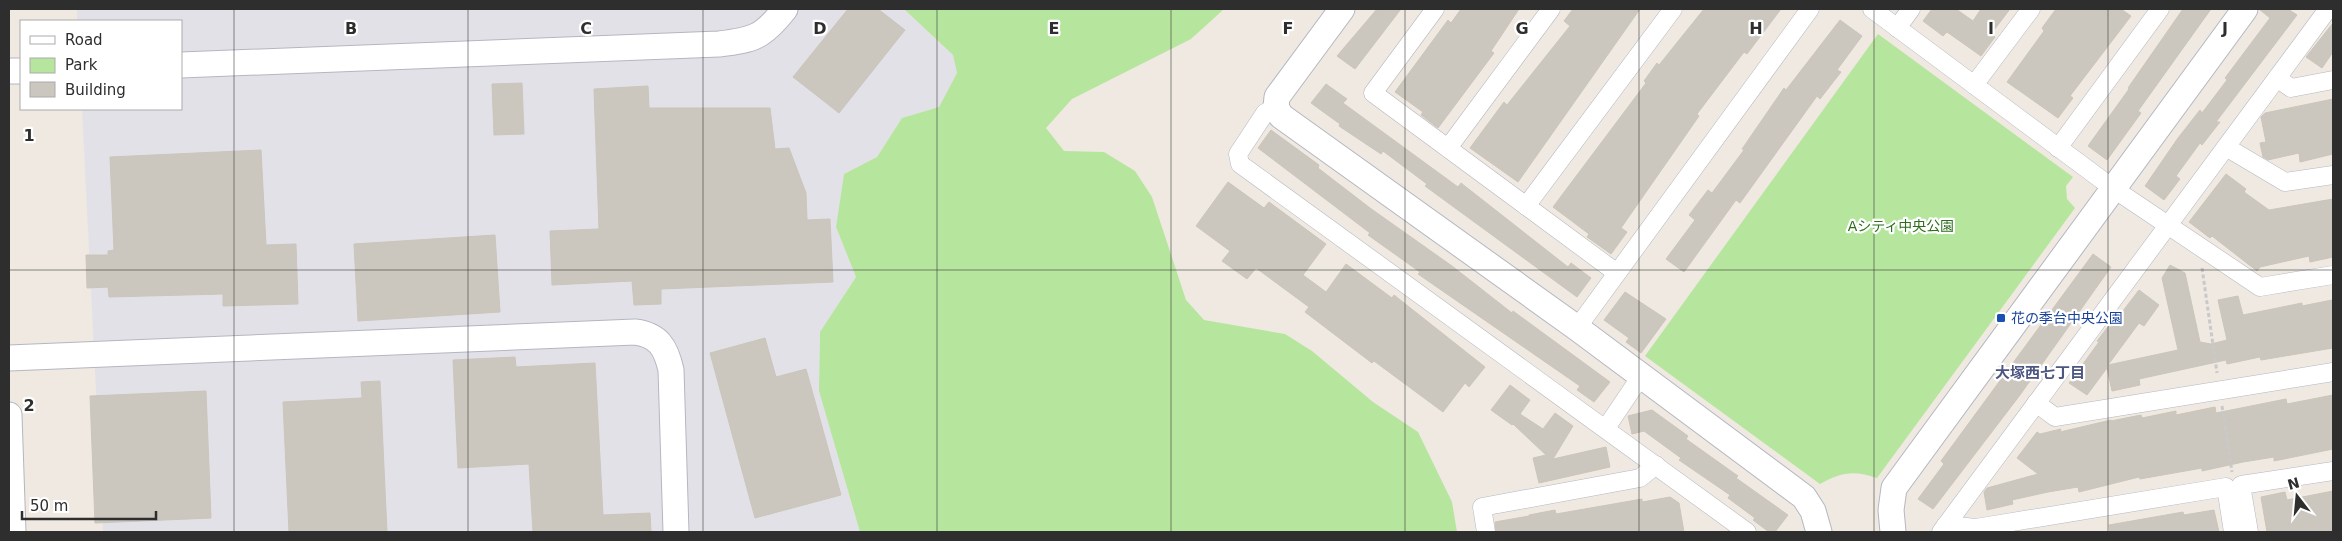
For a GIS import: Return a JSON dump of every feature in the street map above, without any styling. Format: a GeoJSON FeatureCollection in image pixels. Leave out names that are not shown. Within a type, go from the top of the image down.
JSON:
{"type":"FeatureCollection","features":[{"type":"Feature","properties":{"kind":"street"},"geometry":{"type":"LineString","coordinates":[[182,65],[743,42],[763,34],[785,9]]}},
{"type":"Feature","properties":{"kind":"street"},"geometry":{"type":"LineString","coordinates":[[1342,9],[1278,97],[1276,107],[1281,116],[1577,328],[1804,497],[1813,511],[1819,532]]}},
{"type":"Feature","properties":{"kind":"street"},"geometry":{"type":"LineString","coordinates":[[1436,9],[1373,93],[1617,273]]}},
{"type":"Feature","properties":{"kind":"street"},"geometry":{"type":"LineString","coordinates":[[1448,148],[1551,9]]}},
{"type":"Feature","properties":{"kind":"street"},"geometry":{"type":"LineString","coordinates":[[1526,206],[1673,9]]}},
{"type":"Feature","properties":{"kind":"street"},"geometry":{"type":"LineString","coordinates":[[1577,328],[1810,9]]}},
{"type":"Feature","properties":{"kind":"street"},"geometry":{"type":"LineString","coordinates":[[1872,9],[2114,189],[2260,287],[2333,275]]}},
{"type":"Feature","properties":{"kind":"street"},"geometry":{"type":"LineString","coordinates":[[1897,28],[1911,9]]}},
{"type":"Feature","properties":{"kind":"street"},"geometry":{"type":"LineString","coordinates":[[1974,86],[2031,9]]}},
{"type":"Feature","properties":{"kind":"street"},"geometry":{"type":"LineString","coordinates":[[2058,148],[2160,9]]}},
{"type":"Feature","properties":{"kind":"street"},"geometry":{"type":"LineString","coordinates":[[1893,532],[1891,510],[1894,488],[2244,9]]}},
{"type":"Feature","properties":{"kind":"street"},"geometry":{"type":"LineString","coordinates":[[1943,528],[2328,9]]}},
{"type":"Feature","properties":{"kind":"street"},"geometry":{"type":"LineString","coordinates":[[2277,78],[2291,88],[2333,80]]}},
{"type":"Feature","properties":{"kind":"street"},"geometry":{"type":"LineString","coordinates":[[1276,107],[1265,113],[1238,154],[1240,164],[1747,532]]}},
{"type":"Feature","properties":{"kind":"street"},"geometry":{"type":"LineString","coordinates":[[2226,147],[2285,182],[2333,175]]}},
{"type":"Feature","properties":{"kind":"street"},"geometry":{"type":"LineString","coordinates":[[9,358],[635,332],[649,334],[667,353],[671,370],[676,532]]}},
{"type":"Feature","properties":{"kind":"street"},"geometry":{"type":"LineString","coordinates":[[2036,403],[2055,417],[2333,372]]}},
{"type":"Feature","properties":{"kind":"street"},"geometry":{"type":"LineString","coordinates":[[1606,428],[1641,376]]}},
{"type":"Feature","properties":{"kind":"street"},"geometry":{"type":"LineString","coordinates":[[9,415],[13,532]]}},
{"type":"Feature","properties":{"kind":"street"},"geometry":{"type":"LineString","coordinates":[[1486,532],[1482,507],[1640,478],[1656,465]]}},
{"type":"Feature","properties":{"kind":"street"},"geometry":{"type":"LineString","coordinates":[[2249,532],[2242,485],[2333,471]]}},
{"type":"Feature","properties":{"kind":"street"},"geometry":{"type":"LineString","coordinates":[[1943,528],[1976,528],[2226,487],[2233,532]]}},
{"type":"Feature","properties":{"kind":"shaded area"},"geometry":{"type":"Polygon","coordinates":[[[77,9],[904,9],[953,55],[957,73],[939,107],[902,118],[877,157],[844,174],[836,227],[856,277],[820,332],[819,391],[860,532],[103,532],[82,110],[182,110],[182,20],[77,20],[77,9]]]}},
{"type":"Feature","properties":{"kind":"green space"},"geometry":{"type":"Polygon","coordinates":[[[904,9],[1224,9],[1191,39],[1072,99],[1046,128],[1064,151],[1104,152],[1135,171],[1152,197],[1186,300],[1204,320],[1285,334],[1312,351],[1373,402],[1418,432],[1452,502],[1457,532],[860,532],[819,391],[820,332],[856,277],[836,227],[844,174],[877,157],[902,118],[939,107],[957,73],[953,55],[904,9]]]}},
{"type":"Feature","properties":{"kind":"green space","name":"Aシティ中央公園"},"geometry":{"type":"Polygon","coordinates":[[[1878,34],[2073,177],[2066,186],[2067,199],[2075,208],[1877,478],[1854,473],[1841,475],[1820,484],[1645,356],[1878,34]]]}},
{"type":"Feature","properties":{"kind":"building"},"geometry":{"type":"Polygon","coordinates":[[[848,9],[878,9],[905,30],[839,113],[793,77],[848,9]]]}},
{"type":"Feature","properties":{"kind":"building"},"geometry":{"type":"Polygon","coordinates":[[[1377,9],[1401,9],[1355,69],[1337,56],[1377,9]]]}},
{"type":"Feature","properties":{"kind":"building"},"geometry":{"type":"Polygon","coordinates":[[[1461,9],[1519,9],[1491,51],[1494,53],[1438,128],[1421,115],[1423,112],[1395,92],[1448,20],[1451,23],[1461,9]]]}},
{"type":"Feature","properties":{"kind":"building"},"geometry":{"type":"Polygon","coordinates":[[[1573,9],[1640,9],[1518,182],[1470,148],[1504,102],[1507,105],[1570,26],[1564,21],[1573,9]]]}},
{"type":"Feature","properties":{"kind":"building"},"geometry":{"type":"Polygon","coordinates":[[[1704,9],[1781,9],[1747,54],[1744,52],[1697,114],[1699,116],[1621,228],[1627,232],[1611,254],[1587,237],[1589,234],[1553,207],[1646,83],[1644,81],[1657,63],[1659,65],[1704,9]]]}},
{"type":"Feature","properties":{"kind":"building"},"geometry":{"type":"Polygon","coordinates":[[[1932,9],[1956,9],[1973,21],[1981,9],[2010,9],[1991,34],[1995,37],[1981,56],[1947,32],[1943,36],[1923,21],[1932,9]]]}},
{"type":"Feature","properties":{"kind":"building"},"geometry":{"type":"Polygon","coordinates":[[[2056,9],[2121,9],[2131,16],[2070,96],[2073,98],[2058,118],[2007,82],[2044,31],[2042,28],[2056,9]]]}},
{"type":"Feature","properties":{"kind":"building"},"geometry":{"type":"Polygon","coordinates":[[[2183,9],[2211,9],[2138,111],[2141,113],[2107,160],[2088,146],[2183,9]]]}},
{"type":"Feature","properties":{"kind":"building"},"geometry":{"type":"Polygon","coordinates":[[[2259,9],[2288,9],[2297,15],[2216,122],[2220,122],[2202,145],[2200,143],[2176,176],[2180,179],[2164,200],[2145,186],[2178,138],[2200,110],[2202,113],[2227,80],[2225,78],[2270,18],[2259,9]]]}},
{"type":"Feature","properties":{"kind":"building"},"geometry":{"type":"Polygon","coordinates":[[[1840,20],[1862,36],[1837,70],[1841,72],[1820,99],[1817,96],[1740,203],[1736,200],[1684,272],[1666,259],[1695,220],[1689,215],[1708,190],[1712,193],[1744,150],[1742,149],[1784,88],[1786,90],[1840,20]]]}},
{"type":"Feature","properties":{"kind":"building"},"geometry":{"type":"Polygon","coordinates":[[[2333,23],[2333,52],[2322,68],[2306,57],[2333,23]]]}},
{"type":"Feature","properties":{"kind":"building"},"geometry":{"type":"Polygon","coordinates":[[[522,83],[524,134],[494,135],[492,84],[522,83]]]}},
{"type":"Feature","properties":{"kind":"building"},"geometry":{"type":"Polygon","coordinates":[[[1326,84],[1347,99],[1343,103],[1458,187],[1461,183],[1568,267],[1571,263],[1591,278],[1577,297],[1425,186],[1427,184],[1383,151],[1381,154],[1339,126],[1340,124],[1311,103],[1326,84]]]}},
{"type":"Feature","properties":{"kind":"building"},"geometry":{"type":"Polygon","coordinates":[[[648,86],[649,108],[770,108],[775,149],[789,148],[806,193],[807,220],[830,219],[833,282],[661,289],[661,304],[634,305],[632,281],[552,285],[550,231],[599,229],[594,89],[648,86]]]}},
{"type":"Feature","properties":{"kind":"building"},"geometry":{"type":"Polygon","coordinates":[[[2333,99],[2333,154],[2300,162],[2299,153],[2268,160],[2263,157],[2260,143],[2266,142],[2261,117],[2265,113],[2333,99]]]}},
{"type":"Feature","properties":{"kind":"building"},"geometry":{"type":"Polygon","coordinates":[[[1271,130],[1319,165],[1318,168],[1370,208],[1452,266],[1512,313],[1513,311],[1610,382],[1594,402],[1577,390],[1580,386],[1418,274],[1420,272],[1368,235],[1370,233],[1258,148],[1271,130]]]}},
{"type":"Feature","properties":{"kind":"building"},"geometry":{"type":"Polygon","coordinates":[[[261,150],[266,245],[296,244],[298,304],[223,306],[223,294],[109,297],[108,287],[87,288],[86,255],[108,255],[108,251],[114,250],[110,157],[261,150]]]}},
{"type":"Feature","properties":{"kind":"building"},"geometry":{"type":"Polygon","coordinates":[[[2226,174],[2246,189],[2244,192],[2269,210],[2333,199],[2333,257],[2310,262],[2309,256],[2260,267],[2257,271],[2212,236],[2210,238],[2189,222],[2226,174]]]}},
{"type":"Feature","properties":{"kind":"building"},"geometry":{"type":"Polygon","coordinates":[[[1228,182],[1264,208],[1269,202],[1326,244],[1303,275],[1326,292],[1346,264],[1392,298],[1394,295],[1485,367],[1469,387],[1465,383],[1443,412],[1374,361],[1372,363],[1305,312],[1309,307],[1256,268],[1247,279],[1222,261],[1230,251],[1196,226],[1228,182]]]}},
{"type":"Feature","properties":{"kind":"building"},"geometry":{"type":"Polygon","coordinates":[[[495,235],[500,312],[358,321],[354,244],[495,235]]]}},
{"type":"Feature","properties":{"kind":"building"},"geometry":{"type":"Polygon","coordinates":[[[2093,254],[2111,267],[2020,395],[1933,509],[1918,499],[1944,464],[1941,461],[2093,254]]]}},
{"type":"Feature","properties":{"kind":"building"},"geometry":{"type":"Polygon","coordinates":[[[2170,265],[2185,273],[2200,342],[2211,344],[2227,340],[2218,300],[2238,296],[2243,315],[2302,303],[2302,306],[2332,300],[2333,348],[2261,360],[2260,357],[2227,364],[2226,360],[2139,379],[2140,385],[2112,391],[2107,368],[2087,395],[2069,383],[2099,342],[2097,341],[2111,323],[2113,324],[2139,290],[2159,305],[2144,326],[2139,323],[2108,365],[2178,350],[2162,278],[2170,265]]]}},
{"type":"Feature","properties":{"kind":"building"},"geometry":{"type":"Polygon","coordinates":[[[1625,292],[1666,319],[1641,353],[1626,342],[1629,338],[1604,320],[1625,292]]]}},
{"type":"Feature","properties":{"kind":"building"},"geometry":{"type":"Polygon","coordinates":[[[765,338],[776,377],[806,369],[841,495],[755,518],[710,353],[765,338]]]}},
{"type":"Feature","properties":{"kind":"building"},"geometry":{"type":"Polygon","coordinates":[[[515,357],[516,367],[595,363],[603,515],[650,513],[651,532],[533,532],[529,464],[458,468],[453,360],[515,357]]]}},
{"type":"Feature","properties":{"kind":"building"},"geometry":{"type":"Polygon","coordinates":[[[380,381],[387,532],[289,532],[283,402],[362,398],[361,382],[380,381]]]}},
{"type":"Feature","properties":{"kind":"building"},"geometry":{"type":"Polygon","coordinates":[[[1510,385],[1530,400],[1520,414],[1543,429],[1555,413],[1573,426],[1553,459],[1606,447],[1610,467],[1539,483],[1533,458],[1546,455],[1513,424],[1491,410],[1510,385]]]}},
{"type":"Feature","properties":{"kind":"building"},"geometry":{"type":"Polygon","coordinates":[[[206,391],[211,518],[95,523],[90,396],[206,391]]]}},
{"type":"Feature","properties":{"kind":"building"},"geometry":{"type":"Polygon","coordinates":[[[2333,395],[2333,449],[2274,461],[2274,457],[2202,471],[2202,468],[2140,479],[2139,477],[2079,492],[2078,487],[2048,492],[2012,500],[2013,504],[1987,510],[1984,492],[1987,488],[2038,474],[2017,458],[2037,432],[2040,434],[2061,429],[2060,432],[2141,415],[2142,418],[2176,411],[2176,415],[2215,407],[2216,413],[2286,399],[2287,404],[2333,395]]]}},
{"type":"Feature","properties":{"kind":"building"},"geometry":{"type":"Polygon","coordinates":[[[1652,410],[1688,436],[1686,439],[1738,476],[1736,478],[1788,515],[1775,532],[1769,532],[1753,520],[1755,518],[1728,498],[1730,495],[1679,460],[1681,458],[1644,431],[1632,434],[1628,416],[1652,410]]]}},
{"type":"Feature","properties":{"kind":"building"},"geometry":{"type":"Polygon","coordinates":[[[2333,491],[2333,532],[2267,532],[2261,497],[2285,492],[2287,500],[2333,491]]]}},
{"type":"Feature","properties":{"kind":"building"},"geometry":{"type":"Polygon","coordinates":[[[1670,497],[1679,503],[1684,532],[1496,532],[1495,522],[1529,515],[1555,510],[1556,514],[1642,499],[1642,502],[1670,497]]]}},
{"type":"Feature","properties":{"kind":"building"},"geometry":{"type":"Polygon","coordinates":[[[2214,510],[2219,532],[2110,532],[2109,525],[2183,512],[2184,515],[2214,510]]]}},
{"type":"Feature","properties":{"kind":"place","name":"花の季台中央公園"},"geometry":{"type":"Point","coordinates":[2001,318]}},
{"type":"Feature","properties":{"kind":"district","name":"大塚西七丁目"},"geometry":{"type":"Point","coordinates":[2040,373]}}]}
